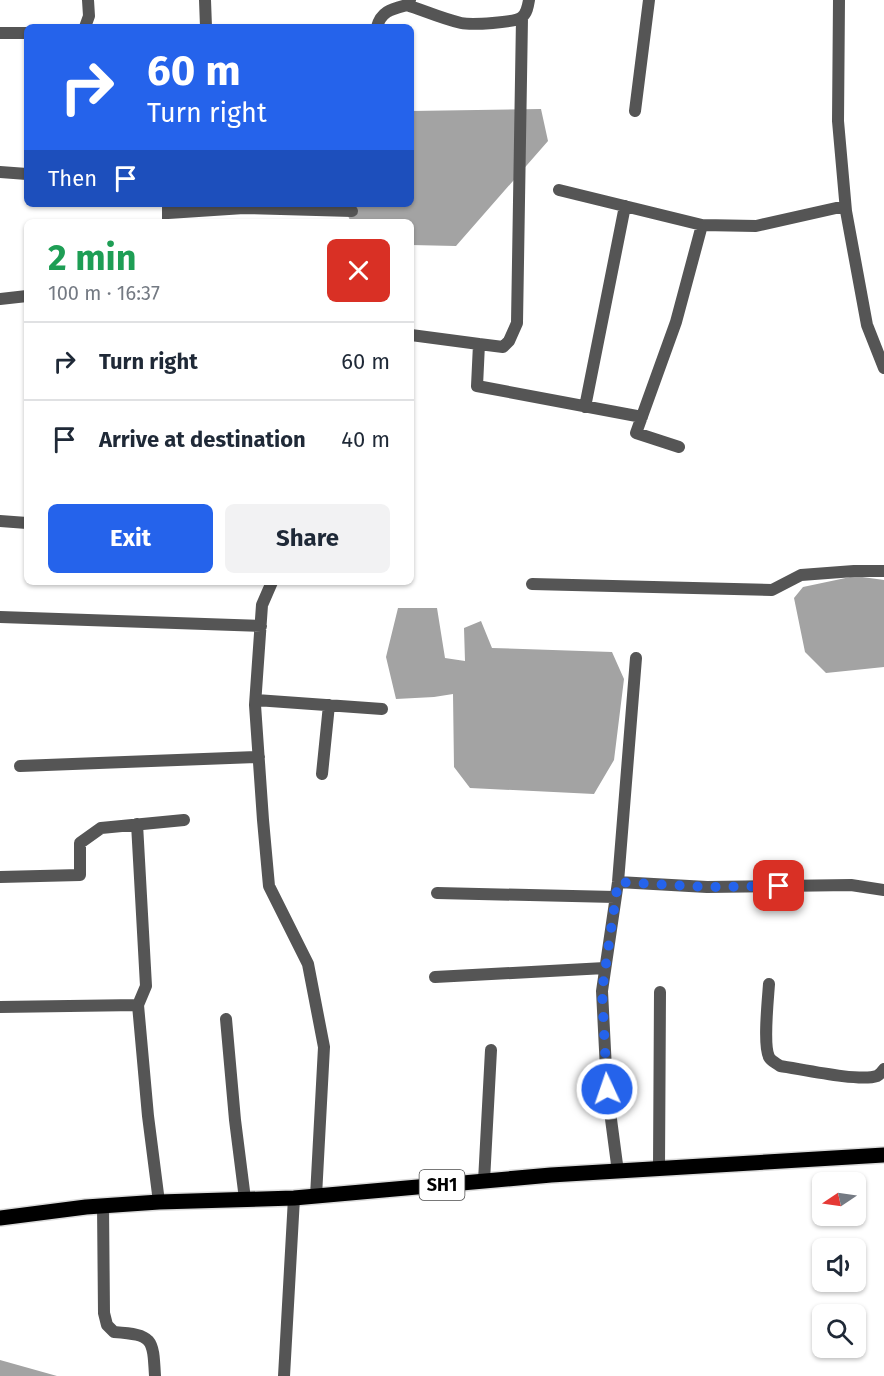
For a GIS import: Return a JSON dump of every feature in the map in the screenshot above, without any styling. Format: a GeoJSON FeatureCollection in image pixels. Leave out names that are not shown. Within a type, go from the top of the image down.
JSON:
{"type":"FeatureCollection","features":[{"type":"Feature","properties":{"kind":"main road","name":"SH1"},"geometry":{"type":"LineString","coordinates":[[0,1218],[159,1202],[294,1198],[551,1175],[884,1155]]}},
{"type":"Feature","properties":{"kind":"street"},"geometry":{"type":"LineString","coordinates":[[87,24],[88,0]]}},
{"type":"Feature","properties":{"kind":"street"},"geometry":{"type":"LineString","coordinates":[[205,0],[206,24]]}},
{"type":"Feature","properties":{"kind":"street"},"geometry":{"type":"LineString","coordinates":[[414,335],[503,347],[509,341],[516,323],[522,18],[529,0]]}},
{"type":"Feature","properties":{"kind":"street"},"geometry":{"type":"LineString","coordinates":[[635,111],[649,0]]}},
{"type":"Feature","properties":{"kind":"street"},"geometry":{"type":"LineString","coordinates":[[839,0],[838,121],[845,206],[867,325],[884,368]]}},
{"type":"Feature","properties":{"kind":"street"},"geometry":{"type":"LineString","coordinates":[[378,24],[379,19],[390,9],[409,3],[461,23],[478,24],[522,18]]}},
{"type":"Feature","properties":{"kind":"street"},"geometry":{"type":"LineString","coordinates":[[0,33],[24,33]]}},
{"type":"Feature","properties":{"kind":"street"},"geometry":{"type":"LineString","coordinates":[[0,172],[24,174]]}},
{"type":"Feature","properties":{"kind":"street"},"geometry":{"type":"LineString","coordinates":[[559,190],[702,225],[756,226],[845,206]]}},
{"type":"Feature","properties":{"kind":"street"},"geometry":{"type":"LineString","coordinates":[[585,406],[625,206]]}},
{"type":"Feature","properties":{"kind":"street"},"geometry":{"type":"LineString","coordinates":[[168,213],[244,208],[352,212]]}},
{"type":"Feature","properties":{"kind":"street"},"geometry":{"type":"LineString","coordinates":[[679,447],[636,433],[676,322],[702,225]]}},
{"type":"Feature","properties":{"kind":"street"},"geometry":{"type":"LineString","coordinates":[[0,299],[24,296]]}},
{"type":"Feature","properties":{"kind":"street"},"geometry":{"type":"LineString","coordinates":[[479,344],[477,386],[642,417]]}},
{"type":"Feature","properties":{"kind":"street"},"geometry":{"type":"LineString","coordinates":[[0,521],[24,523]]}},
{"type":"Feature","properties":{"kind":"street"},"geometry":{"type":"LineString","coordinates":[[532,584],[772,590],[801,575],[884,571]]}},
{"type":"Feature","properties":{"kind":"street"},"geometry":{"type":"LineString","coordinates":[[271,585],[262,605],[256,700],[262,820],[269,885],[308,964],[324,1047],[316,1196]]}},
{"type":"Feature","properties":{"kind":"street"},"geometry":{"type":"LineString","coordinates":[[0,617],[261,626]]}},
{"type":"Feature","properties":{"kind":"street"},"geometry":{"type":"LineString","coordinates":[[618,1172],[607,1089],[602,991],[618,882],[636,658]]}},
{"type":"Feature","properties":{"kind":"street"},"geometry":{"type":"LineString","coordinates":[[256,700],[382,709]]}},
{"type":"Feature","properties":{"kind":"street"},"geometry":{"type":"LineString","coordinates":[[322,774],[329,705]]}},
{"type":"Feature","properties":{"kind":"street"},"geometry":{"type":"LineString","coordinates":[[20,766],[259,757]]}},
{"type":"Feature","properties":{"kind":"street"},"geometry":{"type":"LineString","coordinates":[[0,877],[80,875],[80,843],[101,828],[184,820]]}},
{"type":"Feature","properties":{"kind":"street"},"geometry":{"type":"LineString","coordinates":[[137,824],[146,986],[138,1005],[148,1116],[159,1202]]}},
{"type":"Feature","properties":{"kind":"street"},"geometry":{"type":"LineString","coordinates":[[618,882],[707,887],[851,885],[884,890]]}},
{"type":"Feature","properties":{"kind":"street"},"geometry":{"type":"LineString","coordinates":[[438,893],[615,897]]}},
{"type":"Feature","properties":{"kind":"street"},"geometry":{"type":"LineString","coordinates":[[435,977],[605,968]]}},
{"type":"Feature","properties":{"kind":"street"},"geometry":{"type":"LineString","coordinates":[[769,984],[767,1024],[768,1054],[771,1060],[780,1066],[846,1076],[877,1076],[884,1069]]}},
{"type":"Feature","properties":{"kind":"street"},"geometry":{"type":"LineString","coordinates":[[659,1168],[660,992]]}},
{"type":"Feature","properties":{"kind":"street"},"geometry":{"type":"LineString","coordinates":[[0,1007],[138,1005]]}},
{"type":"Feature","properties":{"kind":"street"},"geometry":{"type":"LineString","coordinates":[[226,1019],[245,1199]]}},
{"type":"Feature","properties":{"kind":"street"},"geometry":{"type":"LineString","coordinates":[[484,1181],[491,1050]]}},
{"type":"Feature","properties":{"kind":"street"},"geometry":{"type":"LineString","coordinates":[[284,1376],[294,1198]]}},
{"type":"Feature","properties":{"kind":"street"},"geometry":{"type":"LineString","coordinates":[[103,1206],[104,1312],[107,1324],[114,1332],[136,1334],[146,1338],[152,1344],[155,1376]]}},
{"type":"Feature","properties":{"kind":"shaded area"},"geometry":{"type":"Polygon","coordinates":[[[541,109],[548,141],[456,246],[414,245],[414,219],[350,219],[341,207],[414,207],[414,111],[541,109]]]}},
{"type":"Feature","properties":{"kind":"shaded area"},"geometry":{"type":"Polygon","coordinates":[[[855,576],[884,580],[884,667],[826,673],[805,652],[794,598],[803,587],[855,576]]]}},
{"type":"Feature","properties":{"kind":"shaded area"},"geometry":{"type":"Polygon","coordinates":[[[398,608],[437,608],[445,658],[465,661],[464,628],[481,621],[492,648],[612,652],[624,679],[614,760],[594,794],[470,788],[454,767],[453,694],[396,699],[386,657],[398,608]]]}},
{"type":"Feature","properties":{"kind":"shaded area"},"geometry":{"type":"Polygon","coordinates":[[[0,1360],[57,1376],[0,1376],[0,1360]]]}},
{"type":"Feature","properties":{"kind":"route"},"geometry":{"type":"LineString","coordinates":[[607,1089],[602,991],[618,882],[707,887],[779,886]]}}]}
